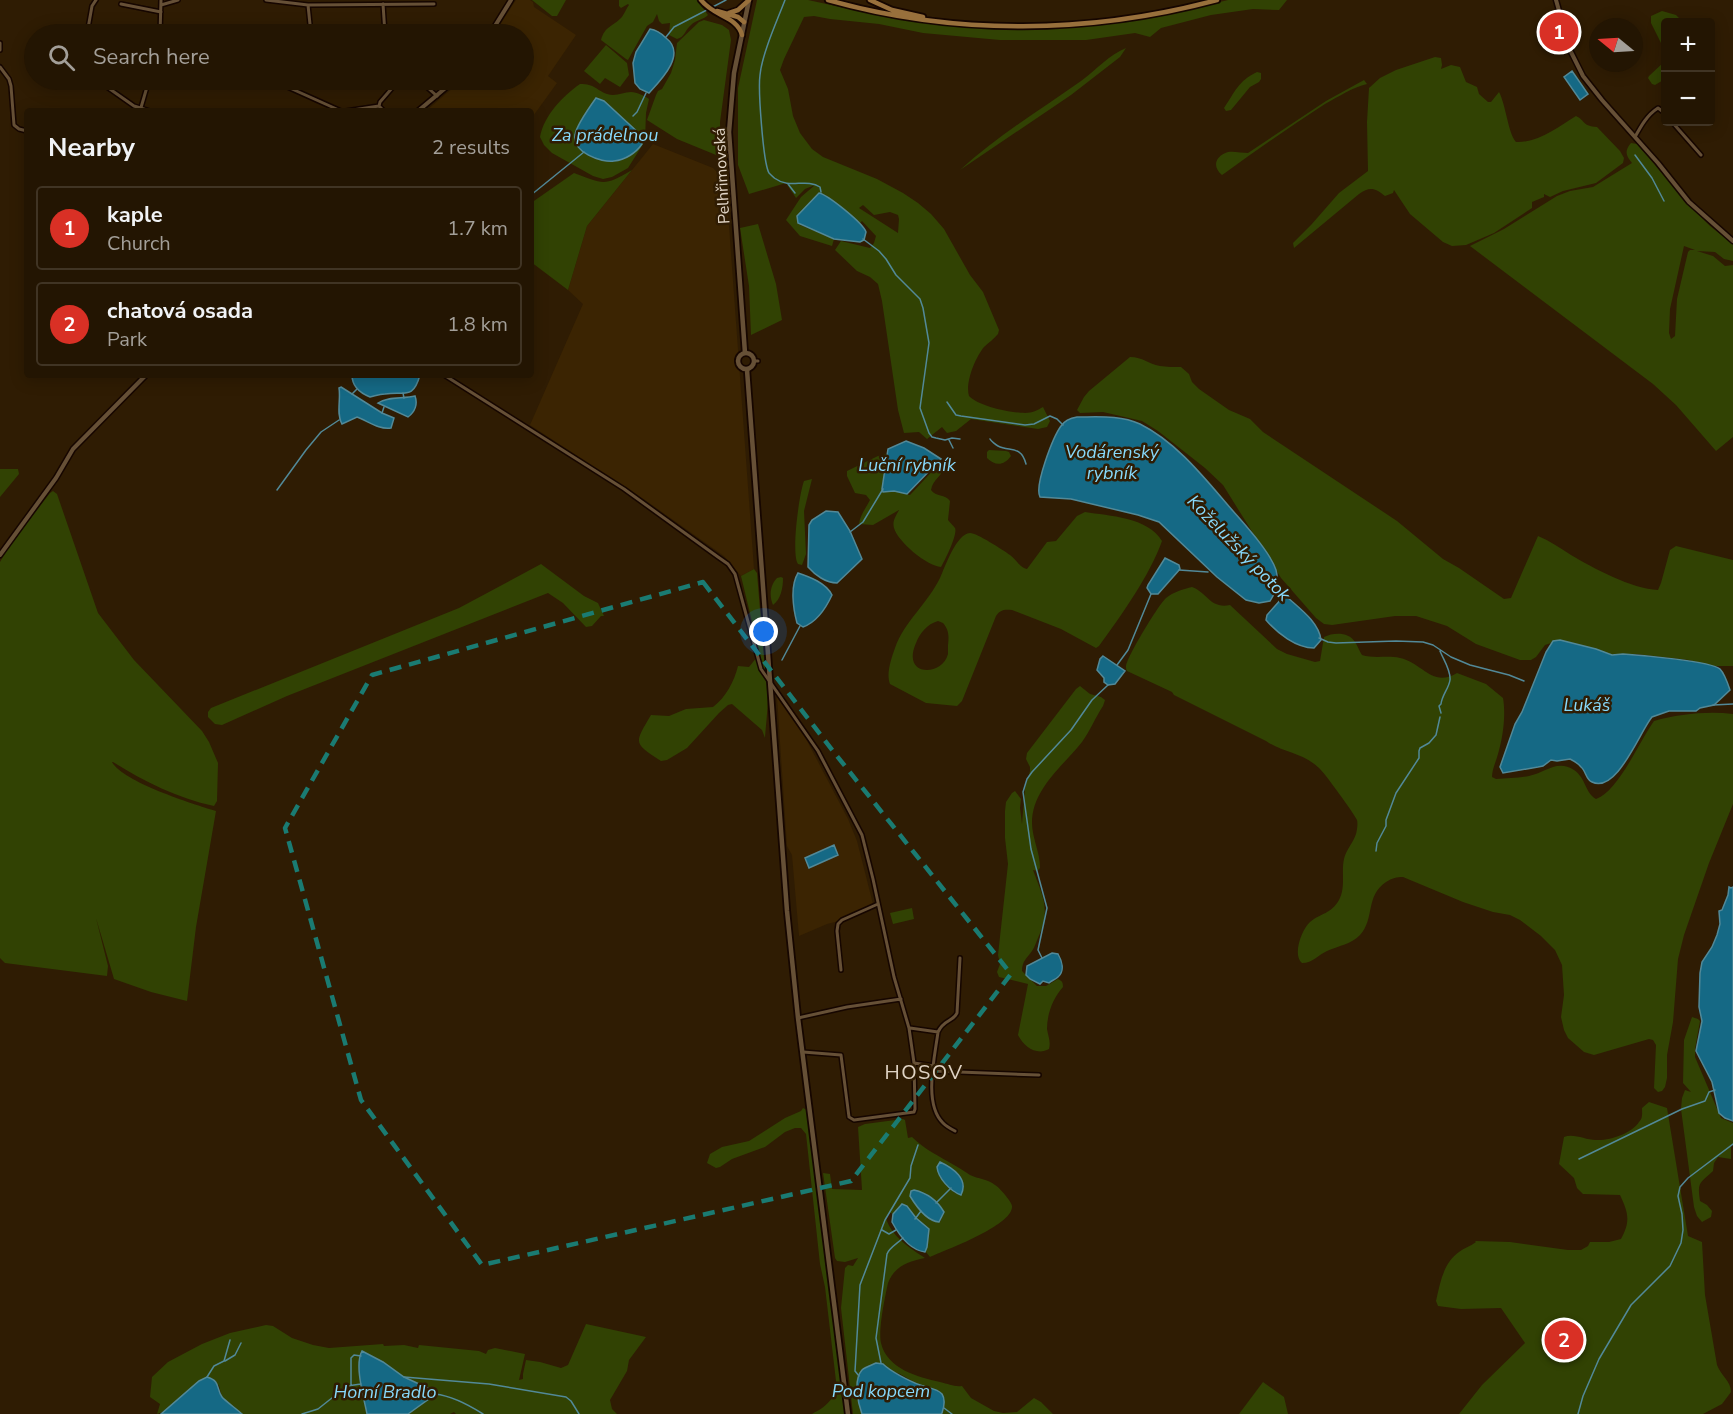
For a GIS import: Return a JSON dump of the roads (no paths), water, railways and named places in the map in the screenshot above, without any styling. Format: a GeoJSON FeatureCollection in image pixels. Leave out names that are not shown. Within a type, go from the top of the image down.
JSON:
{"type":"FeatureCollection","features":[{"type":"Feature","properties":{"kind":"main road"},"geometry":{"type":"LineString","coordinates":[[724,14],[736,11],[749,0]]}},
{"type":"Feature","properties":{"kind":"main road","name":"Pelhřimovská"},"geometry":{"type":"LineString","coordinates":[[745,353],[729,132],[734,73],[749,0]]}},
{"type":"Feature","properties":{"kind":"main road"},"geometry":{"type":"LineString","coordinates":[[828,0],[901,16],[979,25],[1045,26],[1149,15],[1217,0]]}},
{"type":"Feature","properties":{"kind":"main road"},"geometry":{"type":"LineString","coordinates":[[870,0],[904,13],[979,25]]}},
{"type":"Feature","properties":{"kind":"main road"},"geometry":{"type":"LineString","coordinates":[[704,2],[712,10],[736,22],[744,22]]}},
{"type":"Feature","properties":{"kind":"main road"},"geometry":{"type":"LineString","coordinates":[[712,10],[738,17],[744,22]]}},
{"type":"Feature","properties":{"kind":"main road"},"geometry":{"type":"LineString","coordinates":[[736,22],[742,35]]}},
{"type":"Feature","properties":{"kind":"main road"},"geometry":{"type":"LineString","coordinates":[[745,353],[752,355],[756,361],[747,370],[742,369],[738,363],[739,356],[745,353]]}},
{"type":"Feature","properties":{"kind":"main road"},"geometry":{"type":"LineString","coordinates":[[747,370],[787,911],[798,1018],[848,1414]]}},
{"type":"Feature","properties":{"kind":"street"},"geometry":{"type":"LineString","coordinates":[[89,24],[96,0]]}},
{"type":"Feature","properties":{"kind":"street"},"geometry":{"type":"LineString","coordinates":[[160,24],[161,0]]}},
{"type":"Feature","properties":{"kind":"street"},"geometry":{"type":"LineString","coordinates":[[161,5],[178,0]]}},
{"type":"Feature","properties":{"kind":"street"},"geometry":{"type":"LineString","coordinates":[[266,0],[308,5],[397,2],[434,4]]}},
{"type":"Feature","properties":{"kind":"street"},"geometry":{"type":"LineString","coordinates":[[496,24],[511,0]]}},
{"type":"Feature","properties":{"kind":"street"},"geometry":{"type":"LineString","coordinates":[[1556,0],[1570,50],[1583,76],[1689,202],[1733,241]]}},
{"type":"Feature","properties":{"kind":"street"},"geometry":{"type":"LineString","coordinates":[[121,4],[161,12]]}},
{"type":"Feature","properties":{"kind":"street"},"geometry":{"type":"LineString","coordinates":[[383,4],[384,24]]}},
{"type":"Feature","properties":{"kind":"street"},"geometry":{"type":"LineString","coordinates":[[308,5],[310,24]]}},
{"type":"Feature","properties":{"kind":"street"},"geometry":{"type":"LineString","coordinates":[[0,43],[0,50]]}},
{"type":"Feature","properties":{"kind":"street"},"geometry":{"type":"LineString","coordinates":[[0,67],[10,83],[14,125],[24,130]]}},
{"type":"Feature","properties":{"kind":"street"},"geometry":{"type":"LineString","coordinates":[[111,90],[137,108]]}},
{"type":"Feature","properties":{"kind":"street"},"geometry":{"type":"LineString","coordinates":[[141,108],[146,90]]}},
{"type":"Feature","properties":{"kind":"street"},"geometry":{"type":"LineString","coordinates":[[294,90],[334,108]]}},
{"type":"Feature","properties":{"kind":"street"},"geometry":{"type":"LineString","coordinates":[[366,108],[379,106],[390,90]]}},
{"type":"Feature","properties":{"kind":"street"},"geometry":{"type":"LineString","coordinates":[[430,90],[437,96]]}},
{"type":"Feature","properties":{"kind":"street"},"geometry":{"type":"LineString","coordinates":[[422,108],[444,90]]}},
{"type":"Feature","properties":{"kind":"street"},"geometry":{"type":"LineString","coordinates":[[1635,137],[1653,110],[1658,108],[1661,111]]}},
{"type":"Feature","properties":{"kind":"street"},"geometry":{"type":"LineString","coordinates":[[1676,126],[1701,155]]}},
{"type":"Feature","properties":{"kind":"street"},"geometry":{"type":"LineString","coordinates":[[0,555],[56,478],[73,448],[144,378]]}},
{"type":"Feature","properties":{"kind":"street"},"geometry":{"type":"LineString","coordinates":[[449,378],[624,489],[728,564],[735,574],[761,669],[818,751],[862,836],[909,1028],[914,1063],[914,1112],[854,1120],[849,1117],[841,1055],[803,1052]]}},
{"type":"Feature","properties":{"kind":"street"},"geometry":{"type":"LineString","coordinates":[[841,970],[838,924],[878,904]]}},
{"type":"Feature","properties":{"kind":"street"},"geometry":{"type":"LineString","coordinates":[[956,1131],[940,1119],[935,1108],[932,1086],[938,1032],[941,1025],[954,1018],[957,1012],[960,958]]}},
{"type":"Feature","properties":{"kind":"street"},"geometry":{"type":"LineString","coordinates":[[798,1018],[847,1007],[901,999]]}},
{"type":"Feature","properties":{"kind":"street"},"geometry":{"type":"LineString","coordinates":[[909,1028],[938,1032]]}},
{"type":"Feature","properties":{"kind":"street"},"geometry":{"type":"LineString","coordinates":[[914,1063],[934,1066]]}},
{"type":"Feature","properties":{"kind":"street"},"geometry":{"type":"LineString","coordinates":[[933,1071],[1039,1075]]}},
{"type":"Feature","properties":{"kind":"water","name":"Za prádelnou"},"geometry":{"type":"Polygon","coordinates":[[[650,29],[664,36],[672,44],[674,52],[670,67],[649,93],[640,89],[635,83],[633,63],[636,52],[650,29]]]}},
{"type":"Feature","properties":{"kind":"water"},"geometry":{"type":"Polygon","coordinates":[[[1572,71],[1588,94],[1580,100],[1564,77],[1572,71]]]}},
{"type":"Feature","properties":{"kind":"water","name":"Za prádelnou"},"geometry":{"type":"Polygon","coordinates":[[[596,98],[604,101],[642,136],[642,144],[630,156],[618,160],[602,160],[588,155],[578,147],[575,141],[576,131],[596,98]]]}},
{"type":"Feature","properties":{"kind":"water"},"geometry":{"type":"Polygon","coordinates":[[[819,193],[859,222],[866,232],[864,240],[860,242],[834,239],[798,223],[797,216],[819,193]]]}},
{"type":"Feature","properties":{"kind":"water"},"geometry":{"type":"Polygon","coordinates":[[[352,378],[419,378],[414,388],[407,393],[381,394],[370,397],[357,389],[352,378]]]}},
{"type":"Feature","properties":{"kind":"water"},"geometry":{"type":"Polygon","coordinates":[[[341,387],[394,418],[391,428],[378,426],[357,417],[342,424],[339,411],[339,388],[341,387]]]}},
{"type":"Feature","properties":{"kind":"water"},"geometry":{"type":"Polygon","coordinates":[[[415,396],[415,408],[408,417],[378,403],[386,399],[415,396]]]}},
{"type":"Feature","properties":{"kind":"water","name":"Vodárenský rybník"},"geometry":{"type":"Polygon","coordinates":[[[1077,417],[1109,417],[1140,424],[1167,441],[1191,463],[1269,555],[1277,578],[1270,601],[1259,603],[1246,600],[1217,577],[1159,522],[1071,499],[1040,497],[1042,473],[1054,440],[1063,424],[1077,417]]]}},
{"type":"Feature","properties":{"kind":"water","name":"Luční rybník"},"geometry":{"type":"Polygon","coordinates":[[[906,441],[924,448],[941,459],[907,494],[894,491],[883,492],[888,449],[906,441]]]}},
{"type":"Feature","properties":{"kind":"water"},"geometry":{"type":"Polygon","coordinates":[[[826,511],[838,512],[850,531],[862,559],[837,583],[821,578],[808,567],[809,525],[812,520],[826,511]]]}},
{"type":"Feature","properties":{"kind":"water"},"geometry":{"type":"Polygon","coordinates":[[[1165,558],[1179,565],[1180,569],[1158,594],[1151,594],[1147,588],[1148,585],[1165,558]]]}},
{"type":"Feature","properties":{"kind":"water"},"geometry":{"type":"Polygon","coordinates":[[[798,573],[822,584],[832,595],[813,622],[803,627],[797,623],[793,604],[794,584],[798,573]]]}},
{"type":"Feature","properties":{"kind":"water"},"geometry":{"type":"Polygon","coordinates":[[[1283,597],[1287,597],[1303,611],[1317,627],[1321,640],[1314,648],[1287,639],[1266,620],[1267,615],[1283,597]]]}},
{"type":"Feature","properties":{"kind":"water","name":"Lukáš"},"geometry":{"type":"Polygon","coordinates":[[[1560,640],[1612,655],[1658,657],[1714,666],[1720,669],[1730,690],[1714,705],[1696,711],[1669,711],[1652,717],[1619,770],[1610,779],[1601,783],[1590,781],[1583,769],[1570,759],[1551,760],[1543,766],[1503,773],[1500,767],[1515,724],[1546,652],[1553,641],[1560,640]]]}},
{"type":"Feature","properties":{"kind":"water"},"geometry":{"type":"Polygon","coordinates":[[[1103,656],[1125,671],[1115,684],[1108,685],[1104,682],[1104,678],[1097,670],[1103,656]]]}},
{"type":"Feature","properties":{"kind":"water"},"geometry":{"type":"Polygon","coordinates":[[[834,845],[838,855],[809,868],[805,858],[834,845]]]}},
{"type":"Feature","properties":{"kind":"water"},"geometry":{"type":"Polygon","coordinates":[[[1729,887],[1733,887],[1733,1121],[1719,1113],[1712,1082],[1696,1051],[1702,1021],[1699,1007],[1702,962],[1717,935],[1720,924],[1719,911],[1722,910],[1729,887]]]}},
{"type":"Feature","properties":{"kind":"water"},"geometry":{"type":"Polygon","coordinates":[[[1052,953],[1058,954],[1062,963],[1062,972],[1057,978],[1049,983],[1043,981],[1040,984],[1026,975],[1027,966],[1052,953]]]}},
{"type":"Feature","properties":{"kind":"water"},"geometry":{"type":"Polygon","coordinates":[[[940,1162],[950,1167],[961,1179],[963,1189],[961,1195],[942,1180],[937,1167],[940,1162]]]}},
{"type":"Feature","properties":{"kind":"water"},"geometry":{"type":"Polygon","coordinates":[[[911,1191],[923,1193],[938,1204],[944,1212],[939,1222],[930,1219],[919,1208],[910,1196],[911,1191]]]}},
{"type":"Feature","properties":{"kind":"water"},"geometry":{"type":"Polygon","coordinates":[[[902,1204],[907,1206],[929,1229],[925,1252],[910,1245],[892,1222],[893,1214],[902,1204]]]}},
{"type":"Feature","properties":{"kind":"water","name":"Horní Bradlo"},"geometry":{"type":"Polygon","coordinates":[[[362,1351],[404,1377],[432,1390],[435,1392],[433,1396],[408,1414],[367,1414],[359,1373],[362,1351]]]}},
{"type":"Feature","properties":{"kind":"water","name":"Pod kopcem"},"geometry":{"type":"Polygon","coordinates":[[[876,1363],[883,1364],[911,1381],[940,1392],[944,1401],[942,1413],[862,1414],[857,1385],[859,1374],[876,1363]]]}},
{"type":"Feature","properties":{"kind":"water"},"geometry":{"type":"Polygon","coordinates":[[[207,1377],[216,1383],[223,1398],[242,1414],[161,1414],[199,1381],[207,1377]]]}},
{"type":"Feature","properties":{"kind":"waterway"},"geometry":{"type":"LineString","coordinates":[[666,37],[674,27],[726,0]]}},
{"type":"Feature","properties":{"kind":"waterway","name":"Koželužský potok"},"geometry":{"type":"LineString","coordinates":[[785,0],[767,48],[760,75],[762,125],[767,166],[769,173],[781,182],[815,184],[820,187],[821,192]]}},
{"type":"Feature","properties":{"kind":"waterway"},"geometry":{"type":"LineString","coordinates":[[633,116],[646,93]]}},
{"type":"Feature","properties":{"kind":"waterway"},"geometry":{"type":"LineString","coordinates":[[534,193],[584,152]]}},
{"type":"Feature","properties":{"kind":"waterway"},"geometry":{"type":"LineString","coordinates":[[1635,155],[1652,178],[1664,201]]}},
{"type":"Feature","properties":{"kind":"waterway"},"geometry":{"type":"LineString","coordinates":[[788,184],[795,193]]}},
{"type":"Feature","properties":{"kind":"waterway","name":"Koželužský potok"},"geometry":{"type":"LineString","coordinates":[[863,239],[879,251],[896,275],[920,299],[929,343],[920,408],[929,433],[932,437],[945,440],[960,439]]}},
{"type":"Feature","properties":{"kind":"waterway"},"geometry":{"type":"LineString","coordinates":[[352,394],[357,389]]}},
{"type":"Feature","properties":{"kind":"waterway"},"geometry":{"type":"LineString","coordinates":[[403,393],[404,398]]}},
{"type":"Feature","properties":{"kind":"waterway"},"geometry":{"type":"LineString","coordinates":[[947,402],[956,415],[961,416],[1025,425],[1034,424],[1050,416],[1063,425]]}},
{"type":"Feature","properties":{"kind":"waterway"},"geometry":{"type":"LineString","coordinates":[[382,413],[384,407]]}},
{"type":"Feature","properties":{"kind":"waterway"},"geometry":{"type":"LineString","coordinates":[[277,490],[321,432],[339,420]]}},
{"type":"Feature","properties":{"kind":"waterway","name":"Koželužský potok"},"geometry":{"type":"LineString","coordinates":[[990,439],[1002,448],[1015,450],[1021,454],[1026,464]]}},
{"type":"Feature","properties":{"kind":"waterway"},"geometry":{"type":"LineString","coordinates":[[949,440],[953,448]]}},
{"type":"Feature","properties":{"kind":"waterway"},"geometry":{"type":"LineString","coordinates":[[850,532],[863,522],[883,489]]}},
{"type":"Feature","properties":{"kind":"waterway"},"geometry":{"type":"LineString","coordinates":[[1179,570],[1208,572]]}},
{"type":"Feature","properties":{"kind":"waterway"},"geometry":{"type":"LineString","coordinates":[[1117,665],[1128,650],[1151,594]]}},
{"type":"Feature","properties":{"kind":"waterway"},"geometry":{"type":"LineString","coordinates":[[782,660],[800,626]]}},
{"type":"Feature","properties":{"kind":"waterway","name":"Koželužský potok"},"geometry":{"type":"LineString","coordinates":[[1319,638],[1336,643],[1423,642],[1470,665],[1524,681]]}},
{"type":"Feature","properties":{"kind":"waterway"},"geometry":{"type":"LineString","coordinates":[[1440,651],[1450,676],[1439,706],[1441,713]]}},
{"type":"Feature","properties":{"kind":"waterway"},"geometry":{"type":"LineString","coordinates":[[1042,958],[1038,950],[1047,908],[1031,849],[1023,792],[1032,772],[1071,730],[1092,700],[1108,685]]}},
{"type":"Feature","properties":{"kind":"waterway"},"geometry":{"type":"LineString","coordinates":[[1713,705],[1733,704]]}},
{"type":"Feature","properties":{"kind":"waterway"},"geometry":{"type":"LineString","coordinates":[[1376,851],[1396,793],[1419,758],[1420,748],[1436,735],[1440,717]]}},
{"type":"Feature","properties":{"kind":"waterway"},"geometry":{"type":"LineString","coordinates":[[1579,1159],[1682,1109],[1705,1101],[1709,1092],[1715,1090]]}},
{"type":"Feature","properties":{"kind":"waterway"},"geometry":{"type":"LineString","coordinates":[[1578,1414],[1599,1359],[1631,1305],[1670,1266],[1681,1243],[1683,1230],[1678,1196],[1680,1187],[1688,1178],[1733,1144]]}},
{"type":"Feature","properties":{"kind":"waterway"},"geometry":{"type":"LineString","coordinates":[[859,1376],[855,1371],[860,1285],[885,1220],[910,1178],[911,1166],[918,1145]]}},
{"type":"Feature","properties":{"kind":"waterway"},"geometry":{"type":"LineString","coordinates":[[936,1203],[951,1188]]}},
{"type":"Feature","properties":{"kind":"waterway"},"geometry":{"type":"LineString","coordinates":[[915,1219],[921,1211]]}},
{"type":"Feature","properties":{"kind":"waterway"},"geometry":{"type":"LineString","coordinates":[[882,1230],[889,1234],[896,1230]]}},
{"type":"Feature","properties":{"kind":"waterway"},"geometry":{"type":"LineString","coordinates":[[881,1363],[876,1338],[887,1254],[903,1238]]}},
{"type":"Feature","properties":{"kind":"waterway"},"geometry":{"type":"LineString","coordinates":[[207,1377],[214,1366],[224,1361],[230,1340]]}},
{"type":"Feature","properties":{"kind":"waterway"},"geometry":{"type":"LineString","coordinates":[[225,1361],[235,1355],[241,1343]]}},
{"type":"Feature","properties":{"kind":"waterway"},"geometry":{"type":"LineString","coordinates":[[351,1385],[351,1358],[354,1355],[361,1356]]}},
{"type":"Feature","properties":{"kind":"waterway"},"geometry":{"type":"LineString","coordinates":[[404,1377],[489,1384],[566,1397],[579,1414]]}},
{"type":"Feature","properties":{"kind":"waterway"},"geometry":{"type":"LineString","coordinates":[[302,1414],[318,1409],[347,1386],[361,1384]]}},
{"type":"Feature","properties":{"kind":"waterway"},"geometry":{"type":"LineString","coordinates":[[435,1394],[460,1401],[483,1414]]}},
{"type":"Feature","properties":{"kind":"waterway"},"geometry":{"type":"LineString","coordinates":[[944,1408],[952,1414]]}},
{"type":"Feature","properties":{"kind":"place","name":"kaple"},"geometry":{"type":"Point","coordinates":[1559,32]}},
{"type":"Feature","properties":{"kind":"place","name":"chatová osada"},"geometry":{"type":"Point","coordinates":[1564,1340]}},
{"type":"Feature","properties":{"kind":"district","name":"HOSOV"},"geometry":{"type":"Point","coordinates":[924,1072]}}]}
